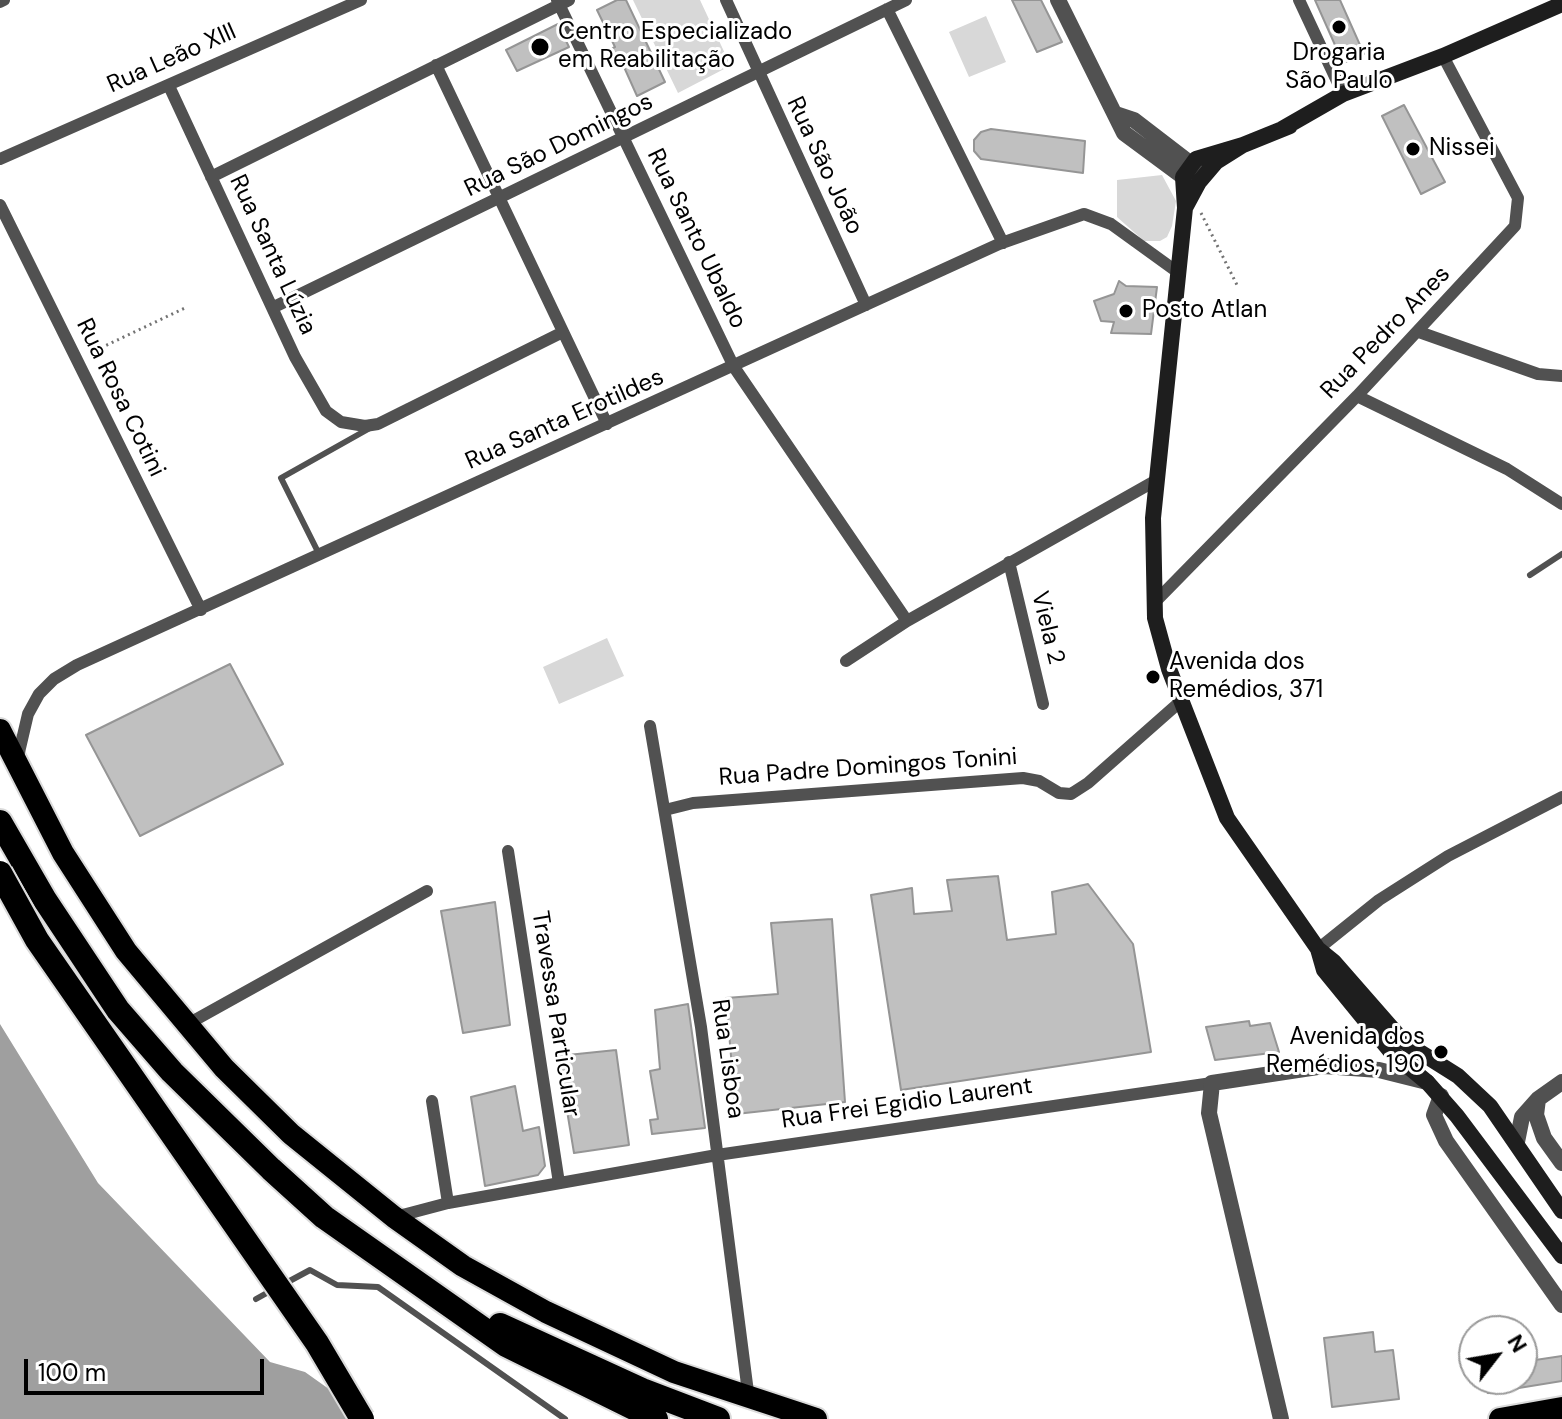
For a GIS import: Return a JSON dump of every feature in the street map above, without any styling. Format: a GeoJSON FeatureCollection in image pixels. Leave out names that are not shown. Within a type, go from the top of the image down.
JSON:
{"type":"FeatureCollection","features":[{"type":"Feature","properties":{"kind":"highway"},"geometry":{"type":"LineString","coordinates":[[0,730],[63,853],[126,951],[186,1025],[291,1134],[394,1217],[463,1266],[612,1346],[749,1400],[816,1419]]}},
{"type":"Feature","properties":{"kind":"highway"},"geometry":{"type":"LineString","coordinates":[[0,822],[45,900],[118,1010],[172,1072],[324,1217],[506,1345],[645,1417]]}},
{"type":"Feature","properties":{"kind":"highway"},"geometry":{"type":"LineString","coordinates":[[0,873],[37,940],[317,1343],[362,1419]]}},
{"type":"Feature","properties":{"kind":"highway"},"geometry":{"type":"LineString","coordinates":[[438,1297],[642,1390],[718,1419]]}},
{"type":"Feature","properties":{"kind":"highway"},"geometry":{"type":"LineString","coordinates":[[1500,1419],[1562,1408]]}},
{"type":"Feature","properties":{"kind":"main road"},"geometry":{"type":"LineString","coordinates":[[1498,31],[1555,0]]}},
{"type":"Feature","properties":{"kind":"main road"},"geometry":{"type":"LineString","coordinates":[[1282,129],[1343,94],[1443,56],[1562,4]]}},
{"type":"Feature","properties":{"kind":"main road"},"geometry":{"type":"LineString","coordinates":[[1425,63],[1326,114],[1243,145],[1192,184],[1176,271],[1155,481],[1154,603],[1169,669],[1227,818],[1318,949],[1334,962],[1404,1042],[1474,1090],[1517,1142],[1561,1210]]}},
{"type":"Feature","properties":{"kind":"main road"},"geometry":{"type":"LineString","coordinates":[[1318,949],[1324,970],[1391,1052],[1441,1096],[1562,1256]]}},
{"type":"Feature","properties":{"kind":"street","name":"Rua Leão XIII"},"geometry":{"type":"LineString","coordinates":[[0,159],[361,0]]}},
{"type":"Feature","properties":{"kind":"street","name":"Rua São João"},"geometry":{"type":"LineString","coordinates":[[726,0],[866,305]]}},
{"type":"Feature","properties":{"kind":"street","name":"Rua São Domingos"},"geometry":{"type":"LineString","coordinates":[[274,307],[906,0]]}},
{"type":"Feature","properties":{"kind":"street"},"geometry":{"type":"LineString","coordinates":[[1058,0],[1116,114],[1134,120],[1192,184]]}},
{"type":"Feature","properties":{"kind":"street"},"geometry":{"type":"LineString","coordinates":[[1299,0],[1343,94]]}},
{"type":"Feature","properties":{"kind":"street"},"geometry":{"type":"LineString","coordinates":[[211,177],[562,2]]}},
{"type":"Feature","properties":{"kind":"street","name":"Rua Santo Ubaldo"},"geometry":{"type":"LineString","coordinates":[[562,2],[623,138],[734,367],[907,621]]}},
{"type":"Feature","properties":{"kind":"street"},"geometry":{"type":"LineString","coordinates":[[887,9],[1003,243]]}},
{"type":"Feature","properties":{"kind":"street","name":"Rua Pedro Anes"},"geometry":{"type":"LineString","coordinates":[[1154,603],[1419,332],[1515,226],[1518,198],[1443,56]]}},
{"type":"Feature","properties":{"kind":"street"},"geometry":{"type":"LineString","coordinates":[[436,65],[607,424]]}},
{"type":"Feature","properties":{"kind":"street","name":"Rua Santa Lúzia"},"geometry":{"type":"LineString","coordinates":[[169,86],[316,397],[326,411],[341,422],[378,424]]}},
{"type":"Feature","properties":{"kind":"street","name":"Rua Rosa Cotini"},"geometry":{"type":"LineString","coordinates":[[0,205],[201,610]]}},
{"type":"Feature","properties":{"kind":"street","name":"Rua Santa Erotildes"},"geometry":{"type":"LineString","coordinates":[[17,764],[28,714],[39,694],[54,679],[1003,243],[1084,214],[1111,224],[1176,271]]}},
{"type":"Feature","properties":{"kind":"street"},"geometry":{"type":"LineString","coordinates":[[1419,332],[1538,374],[1562,376]]}},
{"type":"Feature","properties":{"kind":"street"},"geometry":{"type":"LineString","coordinates":[[378,424],[561,333]]}},
{"type":"Feature","properties":{"kind":"street"},"geometry":{"type":"LineString","coordinates":[[1357,396],[1507,469],[1562,504]]}},
{"type":"Feature","properties":{"kind":"street"},"geometry":{"type":"LineString","coordinates":[[846,661],[907,621],[1155,481]]}},
{"type":"Feature","properties":{"kind":"street","name":"Viela 2"},"geometry":{"type":"LineString","coordinates":[[1009,562],[1043,704]]}},
{"type":"Feature","properties":{"kind":"street","name":"Rua Padre Domingos Tonini"},"geometry":{"type":"LineString","coordinates":[[665,810],[693,803],[1023,778],[1039,781],[1059,793],[1071,794],[1088,783],[1181,701]]}},
{"type":"Feature","properties":{"kind":"street","name":"Rua Lisboa"},"geometry":{"type":"LineString","coordinates":[[650,726],[655,771],[665,810],[704,1042],[749,1400]]}},
{"type":"Feature","properties":{"kind":"street"},"geometry":{"type":"LineString","coordinates":[[1318,949],[1379,900],[1448,856],[1562,797]]}},
{"type":"Feature","properties":{"kind":"street","name":"Travessa Particular"},"geometry":{"type":"LineString","coordinates":[[508,851],[559,1183]]}},
{"type":"Feature","properties":{"kind":"street"},"geometry":{"type":"LineString","coordinates":[[186,1025],[427,891]]}},
{"type":"Feature","properties":{"kind":"street","name":"Rua Frei Egidio Laurent"},"geometry":{"type":"LineString","coordinates":[[394,1217],[448,1203],[717,1155],[1324,1066],[1379,1070],[1428,1083]]}},
{"type":"Feature","properties":{"kind":"street"},"geometry":{"type":"LineString","coordinates":[[1517,1142],[1522,1117],[1538,1099],[1562,1082]]}},
{"type":"Feature","properties":{"kind":"street"},"geometry":{"type":"LineString","coordinates":[[1212,1083],[1209,1113],[1281,1419]]}},
{"type":"Feature","properties":{"kind":"street"},"geometry":{"type":"LineString","coordinates":[[1441,1096],[1434,1115],[1446,1141],[1562,1305]]}},
{"type":"Feature","properties":{"kind":"street"},"geometry":{"type":"LineString","coordinates":[[1538,1099],[1536,1115],[1544,1138],[1562,1163]]}},
{"type":"Feature","properties":{"kind":"street"},"geometry":{"type":"LineString","coordinates":[[432,1101],[448,1203]]}},
{"type":"Feature","properties":{"kind":"lane"},"geometry":{"type":"LineString","coordinates":[[320,556],[281,478],[378,424]]}},
{"type":"Feature","properties":{"kind":"lane"},"geometry":{"type":"LineString","coordinates":[[1530,575],[1562,554]]}},
{"type":"Feature","properties":{"kind":"lane"},"geometry":{"type":"LineString","coordinates":[[256,1299],[310,1270],[337,1285],[378,1287],[565,1419]]}},
{"type":"Feature","properties":{"kind":"path"},"geometry":{"type":"LineString","coordinates":[[1192,184],[1237,285]]}},
{"type":"Feature","properties":{"kind":"path"},"geometry":{"type":"LineString","coordinates":[[76,360],[187,307]]}},
{"type":"Feature","properties":{"kind":"shaded area"},"geometry":{"type":"Polygon","coordinates":[[[633,0],[700,0],[728,60],[726,68],[678,93],[633,0]]]}},
{"type":"Feature","properties":{"kind":"shaded area"},"geometry":{"type":"Polygon","coordinates":[[[986,16],[1006,62],[969,77],[949,32],[986,16]]]}},
{"type":"Feature","properties":{"kind":"shaded area"},"geometry":{"type":"Polygon","coordinates":[[[1162,175],[1176,201],[1172,226],[1167,237],[1160,241],[1144,241],[1117,217],[1117,180],[1162,175]]]}},
{"type":"Feature","properties":{"kind":"shaded area"},"geometry":{"type":"Polygon","coordinates":[[[607,638],[624,676],[559,704],[543,667],[607,638]]]}},
{"type":"Feature","properties":{"kind":"shaded area"},"geometry":{"type":"Polygon","coordinates":[[[0,1024],[98,1183],[270,1362],[305,1372],[371,1419],[0,1419],[0,1024]]]}},
{"type":"Feature","properties":{"kind":"building"},"geometry":{"type":"Polygon","coordinates":[[[617,0],[626,0],[665,82],[637,96],[620,58],[612,62],[607,51],[615,47],[597,10],[617,0]]]}},
{"type":"Feature","properties":{"kind":"building"},"geometry":{"type":"Polygon","coordinates":[[[1012,0],[1041,0],[1062,42],[1037,52],[1012,0]]]}},
{"type":"Feature","properties":{"kind":"building","name":"Drogaria São Paulo"},"geometry":{"type":"Polygon","coordinates":[[[1315,0],[1340,0],[1364,54],[1343,63],[1315,0]]]}},
{"type":"Feature","properties":{"kind":"building","name":"Centro Especializado em Reabilitação"},"geometry":{"type":"Polygon","coordinates":[[[558,24],[569,47],[517,71],[506,50],[558,24]]]}},
{"type":"Feature","properties":{"kind":"building","name":"Nissei"},"geometry":{"type":"Polygon","coordinates":[[[1404,105],[1445,182],[1421,194],[1382,116],[1404,105]]]}},
{"type":"Feature","properties":{"kind":"building"},"geometry":{"type":"Polygon","coordinates":[[[991,129],[1085,141],[1083,173],[981,159],[974,151],[974,140],[981,132],[991,129]]]}},
{"type":"Feature","properties":{"kind":"building","name":"Posto Atlan"},"geometry":{"type":"Polygon","coordinates":[[[1119,281],[1126,286],[1157,287],[1151,334],[1111,333],[1114,322],[1101,321],[1094,301],[1114,294],[1119,281]]]}},
{"type":"Feature","properties":{"kind":"building"},"geometry":{"type":"Polygon","coordinates":[[[230,664],[283,764],[140,836],[86,735],[230,664]]]}},
{"type":"Feature","properties":{"kind":"building"},"geometry":{"type":"Polygon","coordinates":[[[998,876],[1007,940],[1056,934],[1052,892],[1088,884],[1133,944],[1151,1052],[901,1090],[871,895],[912,888],[914,914],[952,911],[947,880],[998,876]]]}},
{"type":"Feature","properties":{"kind":"building"},"geometry":{"type":"Polygon","coordinates":[[[495,902],[510,1025],[463,1033],[441,911],[495,902]]]}},
{"type":"Feature","properties":{"kind":"building"},"geometry":{"type":"Polygon","coordinates":[[[832,919],[845,1102],[736,1114],[726,998],[778,994],[771,923],[832,919]]]}},
{"type":"Feature","properties":{"kind":"building"},"geometry":{"type":"Polygon","coordinates":[[[688,1004],[705,1128],[652,1134],[650,1120],[658,1119],[650,1071],[660,1069],[655,1010],[688,1004]]]}},
{"type":"Feature","properties":{"kind":"building"},"geometry":{"type":"Polygon","coordinates":[[[1249,1021],[1250,1026],[1270,1023],[1279,1052],[1215,1060],[1206,1027],[1249,1021]]]}},
{"type":"Feature","properties":{"kind":"building"},"geometry":{"type":"Polygon","coordinates":[[[616,1050],[629,1145],[574,1153],[558,1056],[616,1050]]]}},
{"type":"Feature","properties":{"kind":"building"},"geometry":{"type":"Polygon","coordinates":[[[515,1086],[523,1131],[539,1127],[545,1166],[538,1175],[485,1186],[471,1097],[515,1086]]]}},
{"type":"Feature","properties":{"kind":"building"},"geometry":{"type":"Polygon","coordinates":[[[1373,1332],[1375,1352],[1393,1350],[1399,1399],[1332,1407],[1324,1338],[1373,1332]]]}},
{"type":"Feature","properties":{"kind":"building"},"geometry":{"type":"Polygon","coordinates":[[[1562,1356],[1562,1381],[1538,1385],[1538,1360],[1562,1356]]]}},
{"type":"Feature","properties":{"kind":"place","name":"Drogaria São Paulo"},"geometry":{"type":"Point","coordinates":[1339,27]}},
{"type":"Feature","properties":{"kind":"place","name":"Centro Especializado em Reabilitação"},"geometry":{"type":"Point","coordinates":[540,47]}},
{"type":"Feature","properties":{"kind":"place","name":"Nissei"},"geometry":{"type":"Point","coordinates":[1413,149]}},
{"type":"Feature","properties":{"kind":"place","name":"Posto Atlan"},"geometry":{"type":"Point","coordinates":[1126,311]}},
{"type":"Feature","properties":{"kind":"place","name":"Avenida dos Remédios, 371"},"geometry":{"type":"Point","coordinates":[1153,677]}},
{"type":"Feature","properties":{"kind":"place","name":"Avenida dos Remédios, 190"},"geometry":{"type":"Point","coordinates":[1441,1052]}}]}
